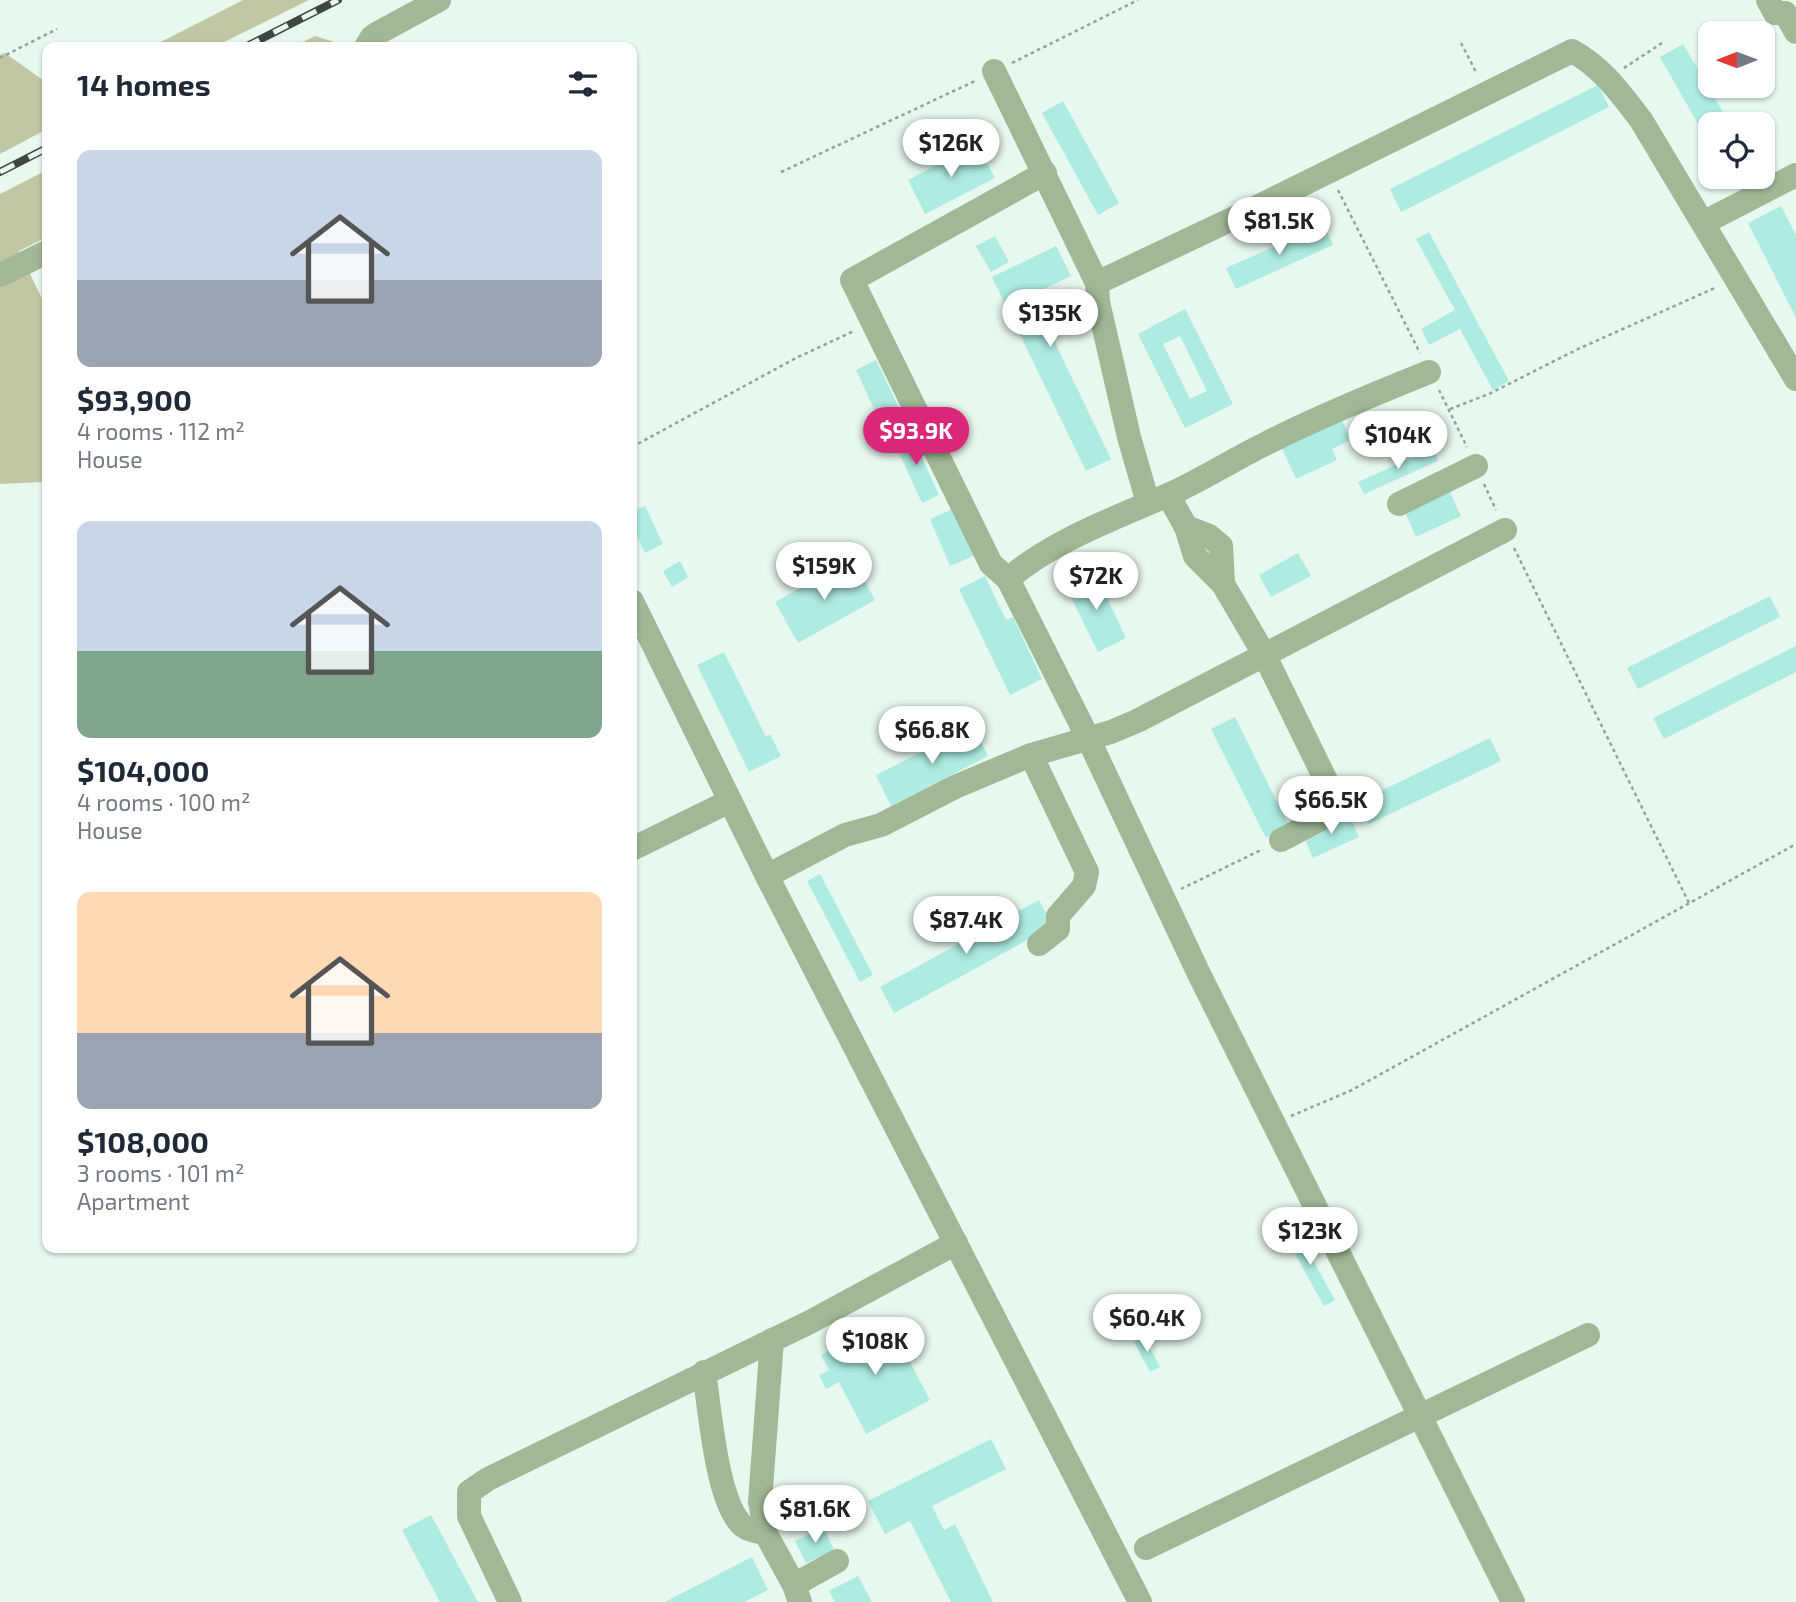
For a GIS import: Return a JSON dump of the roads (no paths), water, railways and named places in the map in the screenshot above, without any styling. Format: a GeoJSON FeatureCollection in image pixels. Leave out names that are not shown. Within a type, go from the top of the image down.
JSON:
{"type":"FeatureCollection","features":[{"type":"Feature","properties":{"kind":"street"},"geometry":{"type":"LineString","coordinates":[[369,42],[378,33],[439,0]]}},
{"type":"Feature","properties":{"kind":"street"},"geometry":{"type":"LineString","coordinates":[[1768,0],[1775,13],[1785,13],[1796,32]]}},
{"type":"Feature","properties":{"kind":"street"},"geometry":{"type":"LineString","coordinates":[[1097,283],[1262,205],[1572,51],[1588,60],[1608,79],[1641,120],[1796,379]]}},
{"type":"Feature","properties":{"kind":"street"},"geometry":{"type":"LineString","coordinates":[[994,71],[1097,283],[1098,302],[1126,424],[1158,499],[1186,527],[1195,556],[1223,584],[1264,654],[1340,808],[1281,840]]}},
{"type":"Feature","properties":{"kind":"street"},"geometry":{"type":"LineString","coordinates":[[1045,173],[852,280],[991,564],[1008,579],[1088,738],[1162,898],[1513,1602]]}},
{"type":"Feature","properties":{"kind":"street"},"geometry":{"type":"LineString","coordinates":[[1703,223],[1796,175]]}},
{"type":"Feature","properties":{"kind":"street"},"geometry":{"type":"LineString","coordinates":[[0,275],[42,254]]}},
{"type":"Feature","properties":{"kind":"street"},"geometry":{"type":"LineString","coordinates":[[1008,579],[1029,562],[1334,411],[1429,372]]}},
{"type":"Feature","properties":{"kind":"street"},"geometry":{"type":"LineString","coordinates":[[1399,504],[1476,466]]}},
{"type":"Feature","properties":{"kind":"street"},"geometry":{"type":"LineString","coordinates":[[767,876],[845,835],[881,825],[955,787],[1031,755],[1111,732],[1137,721],[1505,530]]}},
{"type":"Feature","properties":{"kind":"street"},"geometry":{"type":"LineString","coordinates":[[637,611],[767,876],[1140,1602]]}},
{"type":"Feature","properties":{"kind":"street"},"geometry":{"type":"LineString","coordinates":[[1031,755],[1087,872],[1084,886],[1058,916],[1058,929],[1039,944]]}},
{"type":"Feature","properties":{"kind":"street"},"geometry":{"type":"LineString","coordinates":[[637,847],[730,801]]}},
{"type":"Feature","properties":{"kind":"street"},"geometry":{"type":"LineString","coordinates":[[510,1602],[469,1516],[469,1492],[488,1479],[772,1340],[956,1243]]}},
{"type":"Feature","properties":{"kind":"street"},"geometry":{"type":"LineString","coordinates":[[1146,1548],[1588,1335]]}},
{"type":"Feature","properties":{"kind":"street"},"geometry":{"type":"LineString","coordinates":[[772,1340],[760,1503],[766,1534],[797,1597],[837,1561]]}},
{"type":"Feature","properties":{"kind":"street"},"geometry":{"type":"LineString","coordinates":[[704,1372],[719,1467],[729,1507],[742,1526],[766,1534]]}},
{"type":"Feature","properties":{"kind":"railway"},"geometry":{"type":"LineString","coordinates":[[255,42],[338,0]]}},
{"type":"Feature","properties":{"kind":"railway"},"geometry":{"type":"LineString","coordinates":[[0,172],[42,151]]}}]}
